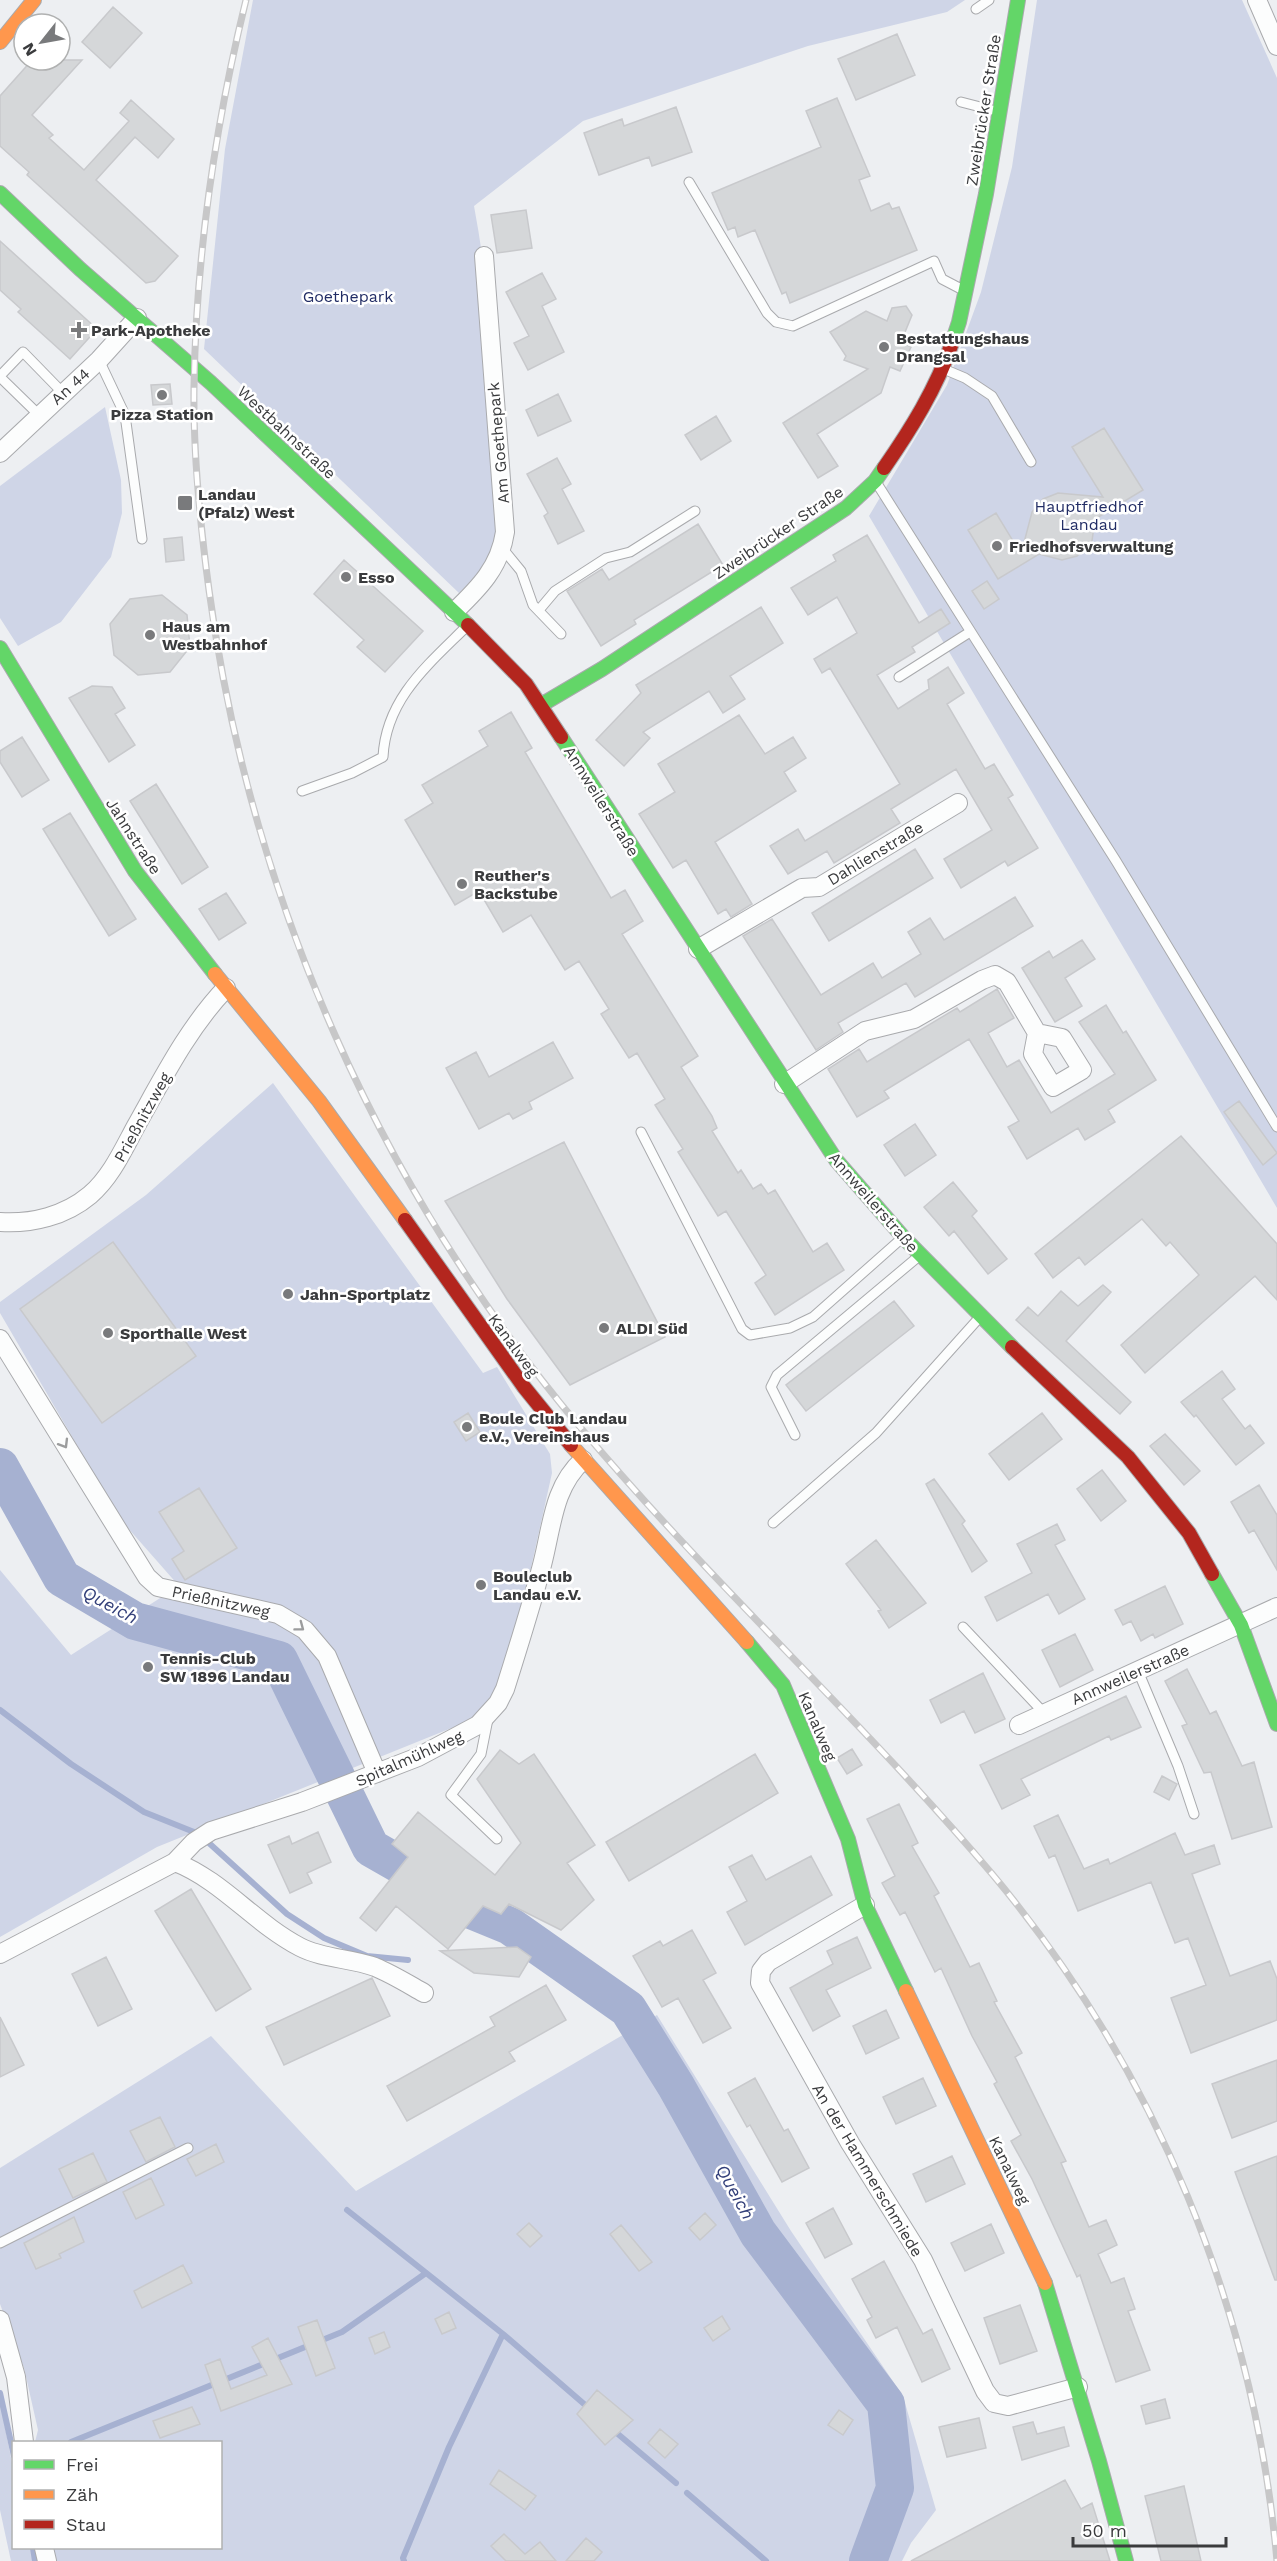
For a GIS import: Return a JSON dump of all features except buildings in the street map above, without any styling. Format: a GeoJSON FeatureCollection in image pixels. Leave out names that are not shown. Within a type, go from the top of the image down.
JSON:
{"type":"FeatureCollection","features":[{"type":"Feature","properties":{"kind":"street"},"geometry":{"type":"LineString","coordinates":[[0,42],[34,0]]}},
{"type":"Feature","properties":{"kind":"street","name":"Zweibrücker Straße"},"geometry":{"type":"LineString","coordinates":[[541,705],[611,663],[846,508],[875,481],[914,424],[943,369],[967,292],[1018,0]]}},
{"type":"Feature","properties":{"kind":"street"},"geometry":{"type":"LineString","coordinates":[[1257,0],[1277,46]]}},
{"type":"Feature","properties":{"kind":"street","name":"Westbahnstraße"},"geometry":{"type":"LineString","coordinates":[[0,193],[80,269],[211,383],[468,625],[512,668],[541,705]]}},
{"type":"Feature","properties":{"kind":"street","name":"Am Goethepark"},"geometry":{"type":"LineString","coordinates":[[454,612],[491,572],[503,549],[505,532],[484,256]]}},
{"type":"Feature","properties":{"kind":"street","name":"An 44"},"geometry":{"type":"LineString","coordinates":[[0,453],[62,392],[99,360],[137,318]]}},
{"type":"Feature","properties":{"kind":"street","name":"Jahnstraße"},"geometry":{"type":"LineString","coordinates":[[0,648],[135,871],[260,1028]]}},
{"type":"Feature","properties":{"kind":"street","name":"Annweilerstraße"},"geometry":{"type":"LineString","coordinates":[[541,705],[784,1084],[836,1160],[903,1238],[980,1317],[1107,1436],[1143,1474],[1189,1533],[1241,1625],[1277,1724]]}},
{"type":"Feature","properties":{"kind":"street","name":"Dahlienstraße"},"geometry":{"type":"LineString","coordinates":[[698,949],[802,888],[819,887],[958,803]]}},
{"type":"Feature","properties":{"kind":"street"},"geometry":{"type":"LineString","coordinates":[[784,1084],[865,1031],[914,1019],[982,980],[996,975],[1007,982],[1037,1033]]}},
{"type":"Feature","properties":{"kind":"street","name":"Prießnitzweg"},"geometry":{"type":"LineString","coordinates":[[0,1222],[20,1223],[55,1215],[90,1194],[113,1168],[196,1022],[226,988]]}},
{"type":"Feature","properties":{"kind":"street","name":"Kanalweg"},"geometry":{"type":"LineString","coordinates":[[260,1028],[374,1173],[504,1361],[583,1460],[729,1619],[783,1685],[848,1839],[865,1905],[1046,2284],[1078,2387],[1126,2561]]}},
{"type":"Feature","properties":{"kind":"street","name":"Prießnitzweg"},"geometry":{"type":"LineString","coordinates":[[0,1339],[130,1554],[147,1577],[159,1587],[278,1614],[305,1630],[317,1642],[327,1656],[369,1776]]}},
{"type":"Feature","properties":{"kind":"street","name":"Spitalmühlweg"},"geometry":{"type":"LineString","coordinates":[[0,1954],[175,1862],[194,1842],[227,1825],[329,1792],[369,1776],[466,1733],[489,1714],[505,1689],[542,1565],[558,1496],[567,1476],[583,1460]]}},
{"type":"Feature","properties":{"kind":"street"},"geometry":{"type":"LineString","coordinates":[[1241,1625],[1277,1607]]}},
{"type":"Feature","properties":{"kind":"street","name":"Annweilerstraße"},"geometry":{"type":"LineString","coordinates":[[1019,1725],[1241,1625]]}},
{"type":"Feature","properties":{"kind":"street"},"geometry":{"type":"LineString","coordinates":[[175,1862],[195,1870],[223,1888],[280,1936],[320,1955],[374,1967],[424,1993]]}},
{"type":"Feature","properties":{"kind":"street","name":"An der Hammerschmiede"},"geometry":{"type":"LineString","coordinates":[[865,1905],[768,1962],[762,1971],[760,1983],[850,2143],[922,2260],[985,2391],[994,2403],[1008,2406],[1078,2387]]}},
{"type":"Feature","properties":{"kind":"street"},"geometry":{"type":"LineString","coordinates":[[0,2320],[16,2377],[24,2441]]}},
{"type":"Feature","properties":{"kind":"lane"},"geometry":{"type":"LineString","coordinates":[[976,9],[989,0]]}},
{"type":"Feature","properties":{"kind":"lane"},"geometry":{"type":"LineString","coordinates":[[961,102],[999,112]]}},
{"type":"Feature","properties":{"kind":"lane"},"geometry":{"type":"LineString","coordinates":[[689,182],[767,313],[776,322],[793,326],[934,261],[942,279],[967,292]]}},
{"type":"Feature","properties":{"kind":"lane"},"geometry":{"type":"LineString","coordinates":[[39,415],[0,376],[23,352],[62,392]]}},
{"type":"Feature","properties":{"kind":"lane"},"geometry":{"type":"LineString","coordinates":[[99,360],[125,415],[142,539]]}},
{"type":"Feature","properties":{"kind":"lane"},"geometry":{"type":"LineString","coordinates":[[943,369],[965,378],[992,396],[1031,462]]}},
{"type":"Feature","properties":{"kind":"lane"},"geometry":{"type":"LineString","coordinates":[[875,481],[1116,861],[1277,1127]]}},
{"type":"Feature","properties":{"kind":"lane"},"geometry":{"type":"LineString","coordinates":[[539,610],[555,591],[606,558],[630,552],[695,511]]}},
{"type":"Feature","properties":{"kind":"lane"},"geometry":{"type":"LineString","coordinates":[[503,549],[521,571],[533,605],[561,634]]}},
{"type":"Feature","properties":{"kind":"lane"},"geometry":{"type":"LineString","coordinates":[[302,791],[352,773],[383,757],[388,723],[401,696],[468,625]]}},
{"type":"Feature","properties":{"kind":"lane"},"geometry":{"type":"LineString","coordinates":[[899,677],[970,632]]}},
{"type":"Feature","properties":{"kind":"lane"},"geometry":{"type":"LineString","coordinates":[[641,1132],[742,1329],[750,1335],[790,1328],[813,1317],[903,1238]]}},
{"type":"Feature","properties":{"kind":"lane"},"geometry":{"type":"LineString","coordinates":[[795,1435],[771,1387],[777,1375],[920,1255]]}},
{"type":"Feature","properties":{"kind":"lane"},"geometry":{"type":"LineString","coordinates":[[773,1523],[876,1433],[980,1317]]}},
{"type":"Feature","properties":{"kind":"lane"},"geometry":{"type":"LineString","coordinates":[[963,1627],[1044,1713]]}},
{"type":"Feature","properties":{"kind":"lane"},"geometry":{"type":"LineString","coordinates":[[1138,1671],[1178,1766],[1194,1814]]}},
{"type":"Feature","properties":{"kind":"lane"},"geometry":{"type":"LineString","coordinates":[[489,1714],[482,1754],[451,1795],[497,1839]]}},
{"type":"Feature","properties":{"kind":"lane"},"geometry":{"type":"LineString","coordinates":[[0,2243],[188,2148]]}},
{"type":"Feature","properties":{"kind":"green space","name":"Goethepark"},"geometry":{"type":"Polygon","coordinates":[[[253,0],[965,0],[947,12],[808,46],[583,121],[474,206],[486,290],[493,374],[496,458],[495,543],[484,564],[459,593],[204,349],[225,149],[253,0]]]}},
{"type":"Feature","properties":{"kind":"green space","name":"Hauptfriedhof Landau"},"geometry":{"type":"Polygon","coordinates":[[[1037,0],[1242,0],[1277,78],[1277,1208],[869,516],[947,385],[981,292],[1012,167],[1037,0]]]}},
{"type":"Feature","properties":{"kind":"green space"},"geometry":{"type":"Polygon","coordinates":[[[105,407],[121,480],[122,513],[111,557],[61,622],[18,646],[0,618],[0,486],[105,407]]]}},
{"type":"Feature","properties":{"kind":"green space"},"geometry":{"type":"Polygon","coordinates":[[[273,1083],[483,1373],[497,1367],[550,1454],[552,1473],[515,1640],[495,1701],[464,1723],[157,1847],[0,1937],[0,1570],[71,1655],[179,1586],[120,1519],[0,1313],[0,1302],[146,1195],[273,1083]]]}},
{"type":"Feature","properties":{"kind":"green space"},"geometry":{"type":"Polygon","coordinates":[[[657,2015],[791,2231],[903,2396],[936,2510],[911,2543],[902,2561],[53,2561],[50,2549],[222,2549],[222,2441],[35,2441],[38,2430],[24,2368],[0,2304],[0,2168],[211,2036],[356,2191],[657,2015]]]}},
{"type":"Feature","properties":{"kind":"green space"},"geometry":{"type":"Polygon","coordinates":[[[0,2402],[12,2463],[12,2549],[31,2549],[34,2561],[11,2561],[0,2510],[0,2402]]]}},
{"type":"Feature","properties":{"kind":"waterway","name":"Queich"},"geometry":{"type":"LineString","coordinates":[[0,1467],[62,1578],[135,1621],[279,1660],[371,1848],[413,1872]]}},
{"type":"Feature","properties":{"kind":"waterway"},"geometry":{"type":"LineString","coordinates":[[0,1710],[71,1764],[144,1812],[199,1834],[287,1914],[324,1938],[367,1956],[408,1960]]}},
{"type":"Feature","properties":{"kind":"waterway","name":"Queich"},"geometry":{"type":"LineString","coordinates":[[449,1901],[510,1926],[628,2009],[676,2086],[758,2233],[886,2404],[895,2488],[868,2561]]}},
{"type":"Feature","properties":{"kind":"waterway"},"geometry":{"type":"LineString","coordinates":[[347,2210],[503,2334],[449,2447],[403,2558],[404,2561]]}},
{"type":"Feature","properties":{"kind":"waterway"},"geometry":{"type":"LineString","coordinates":[[73,2441],[342,2332],[426,2273]]}},
{"type":"Feature","properties":{"kind":"waterway"},"geometry":{"type":"LineString","coordinates":[[503,2334],[591,2410]]}},
{"type":"Feature","properties":{"kind":"waterway"},"geometry":{"type":"LineString","coordinates":[[0,2393],[12,2447]]}},
{"type":"Feature","properties":{"kind":"waterway"},"geometry":{"type":"LineString","coordinates":[[612,2429],[676,2483]]}},
{"type":"Feature","properties":{"kind":"waterway"},"geometry":{"type":"LineString","coordinates":[[687,2493],[766,2561]]}},
{"type":"Feature","properties":{"kind":"waterway"},"geometry":{"type":"LineString","coordinates":[[33,2549],[35,2561]]}},
{"type":"Feature","properties":{"kind":"railway"},"geometry":{"type":"LineString","coordinates":[[246,0],[216,144],[203,241],[194,387],[198,489],[209,590],[229,704],[256,817],[292,927],[335,1035],[386,1139],[443,1239],[508,1336],[580,1427],[630,1485],[892,1762],[993,1875],[1051,1950],[1103,2029],[1148,2111],[1188,2196],[1220,2284],[1246,2374],[1265,2467],[1277,2561]]}},
{"type":"Feature","properties":{"kind":"traffic: fast"},"geometry":{"type":"LineString","coordinates":[[952,343],[959,322],[986,194],[1018,0]]}},
{"type":"Feature","properties":{"kind":"traffic: fast"},"geometry":{"type":"LineString","coordinates":[[0,193],[80,269],[211,383],[468,625]]}},
{"type":"Feature","properties":{"kind":"traffic: fast"},"geometry":{"type":"LineString","coordinates":[[541,705],[602,669],[846,508],[875,481],[884,468]]}},
{"type":"Feature","properties":{"kind":"traffic: fast"},"geometry":{"type":"LineString","coordinates":[[0,648],[135,871],[215,974]]}},
{"type":"Feature","properties":{"kind":"traffic: fast"},"geometry":{"type":"LineString","coordinates":[[561,737],[836,1160],[904,1238],[1012,1347]]}},
{"type":"Feature","properties":{"kind":"traffic: fast"},"geometry":{"type":"LineString","coordinates":[[1212,1574],[1241,1625],[1277,1724]]}},
{"type":"Feature","properties":{"kind":"traffic: fast"},"geometry":{"type":"LineString","coordinates":[[747,1642],[783,1685],[848,1839],[865,1905],[906,1991]]}},
{"type":"Feature","properties":{"kind":"traffic: fast"},"geometry":{"type":"LineString","coordinates":[[1045,2283],[1099,2461],[1126,2561]]}},
{"type":"Feature","properties":{"kind":"traffic: slow"},"geometry":{"type":"LineString","coordinates":[[0,42],[34,0]]}},
{"type":"Feature","properties":{"kind":"traffic: slow"},"geometry":{"type":"LineString","coordinates":[[215,974],[319,1101],[405,1220]]}},
{"type":"Feature","properties":{"kind":"traffic: slow"},"geometry":{"type":"LineString","coordinates":[[571,1445],[747,1642]]}},
{"type":"Feature","properties":{"kind":"traffic: slow"},"geometry":{"type":"LineString","coordinates":[[906,1991],[1045,2283]]}},
{"type":"Feature","properties":{"kind":"traffic: jam"},"geometry":{"type":"LineString","coordinates":[[884,468],[922,408],[952,343]]}},
{"type":"Feature","properties":{"kind":"traffic: jam"},"geometry":{"type":"LineString","coordinates":[[468,625],[526,684],[561,737]]}},
{"type":"Feature","properties":{"kind":"traffic: jam"},"geometry":{"type":"LineString","coordinates":[[405,1220],[524,1387],[571,1445]]}},
{"type":"Feature","properties":{"kind":"traffic: jam"},"geometry":{"type":"LineString","coordinates":[[1012,1347],[1128,1457],[1189,1533],[1212,1574]]}},
{"type":"Feature","properties":{"kind":"place","name":"Park-Apotheke"},"geometry":{"type":"Point","coordinates":[79,330]}},
{"type":"Feature","properties":{"kind":"place","name":"Bestattungshaus Drangsal"},"geometry":{"type":"Point","coordinates":[884,347]}},
{"type":"Feature","properties":{"kind":"place","name":"Pizza Station"},"geometry":{"type":"Point","coordinates":[162,395]}},
{"type":"Feature","properties":{"kind":"place","name":"Landau (Pfalz) West"},"geometry":{"type":"Point","coordinates":[185,503]}},
{"type":"Feature","properties":{"kind":"place","name":"Friedhofsverwaltung"},"geometry":{"type":"Point","coordinates":[997,546]}},
{"type":"Feature","properties":{"kind":"place","name":"Esso"},"geometry":{"type":"Point","coordinates":[346,577]}},
{"type":"Feature","properties":{"kind":"place","name":"Haus am Westbahnhof"},"geometry":{"type":"Point","coordinates":[150,635]}},
{"type":"Feature","properties":{"kind":"place","name":"Reuther's Backstube"},"geometry":{"type":"Point","coordinates":[462,884]}},
{"type":"Feature","properties":{"kind":"place","name":"Jahn-Sportplatz"},"geometry":{"type":"Point","coordinates":[288,1294]}},
{"type":"Feature","properties":{"kind":"place","name":"ALDI Süd"},"geometry":{"type":"Point","coordinates":[604,1328]}},
{"type":"Feature","properties":{"kind":"place","name":"Sporthalle West"},"geometry":{"type":"Point","coordinates":[108,1333]}},
{"type":"Feature","properties":{"kind":"place","name":"Boule Club Landau e.V., Vereinshaus"},"geometry":{"type":"Point","coordinates":[467,1427]}},
{"type":"Feature","properties":{"kind":"place","name":"Bouleclub Landau e.V."},"geometry":{"type":"Point","coordinates":[481,1585]}},
{"type":"Feature","properties":{"kind":"place","name":"Tennis-Club SW 1896 Landau"},"geometry":{"type":"Point","coordinates":[148,1667]}}]}
